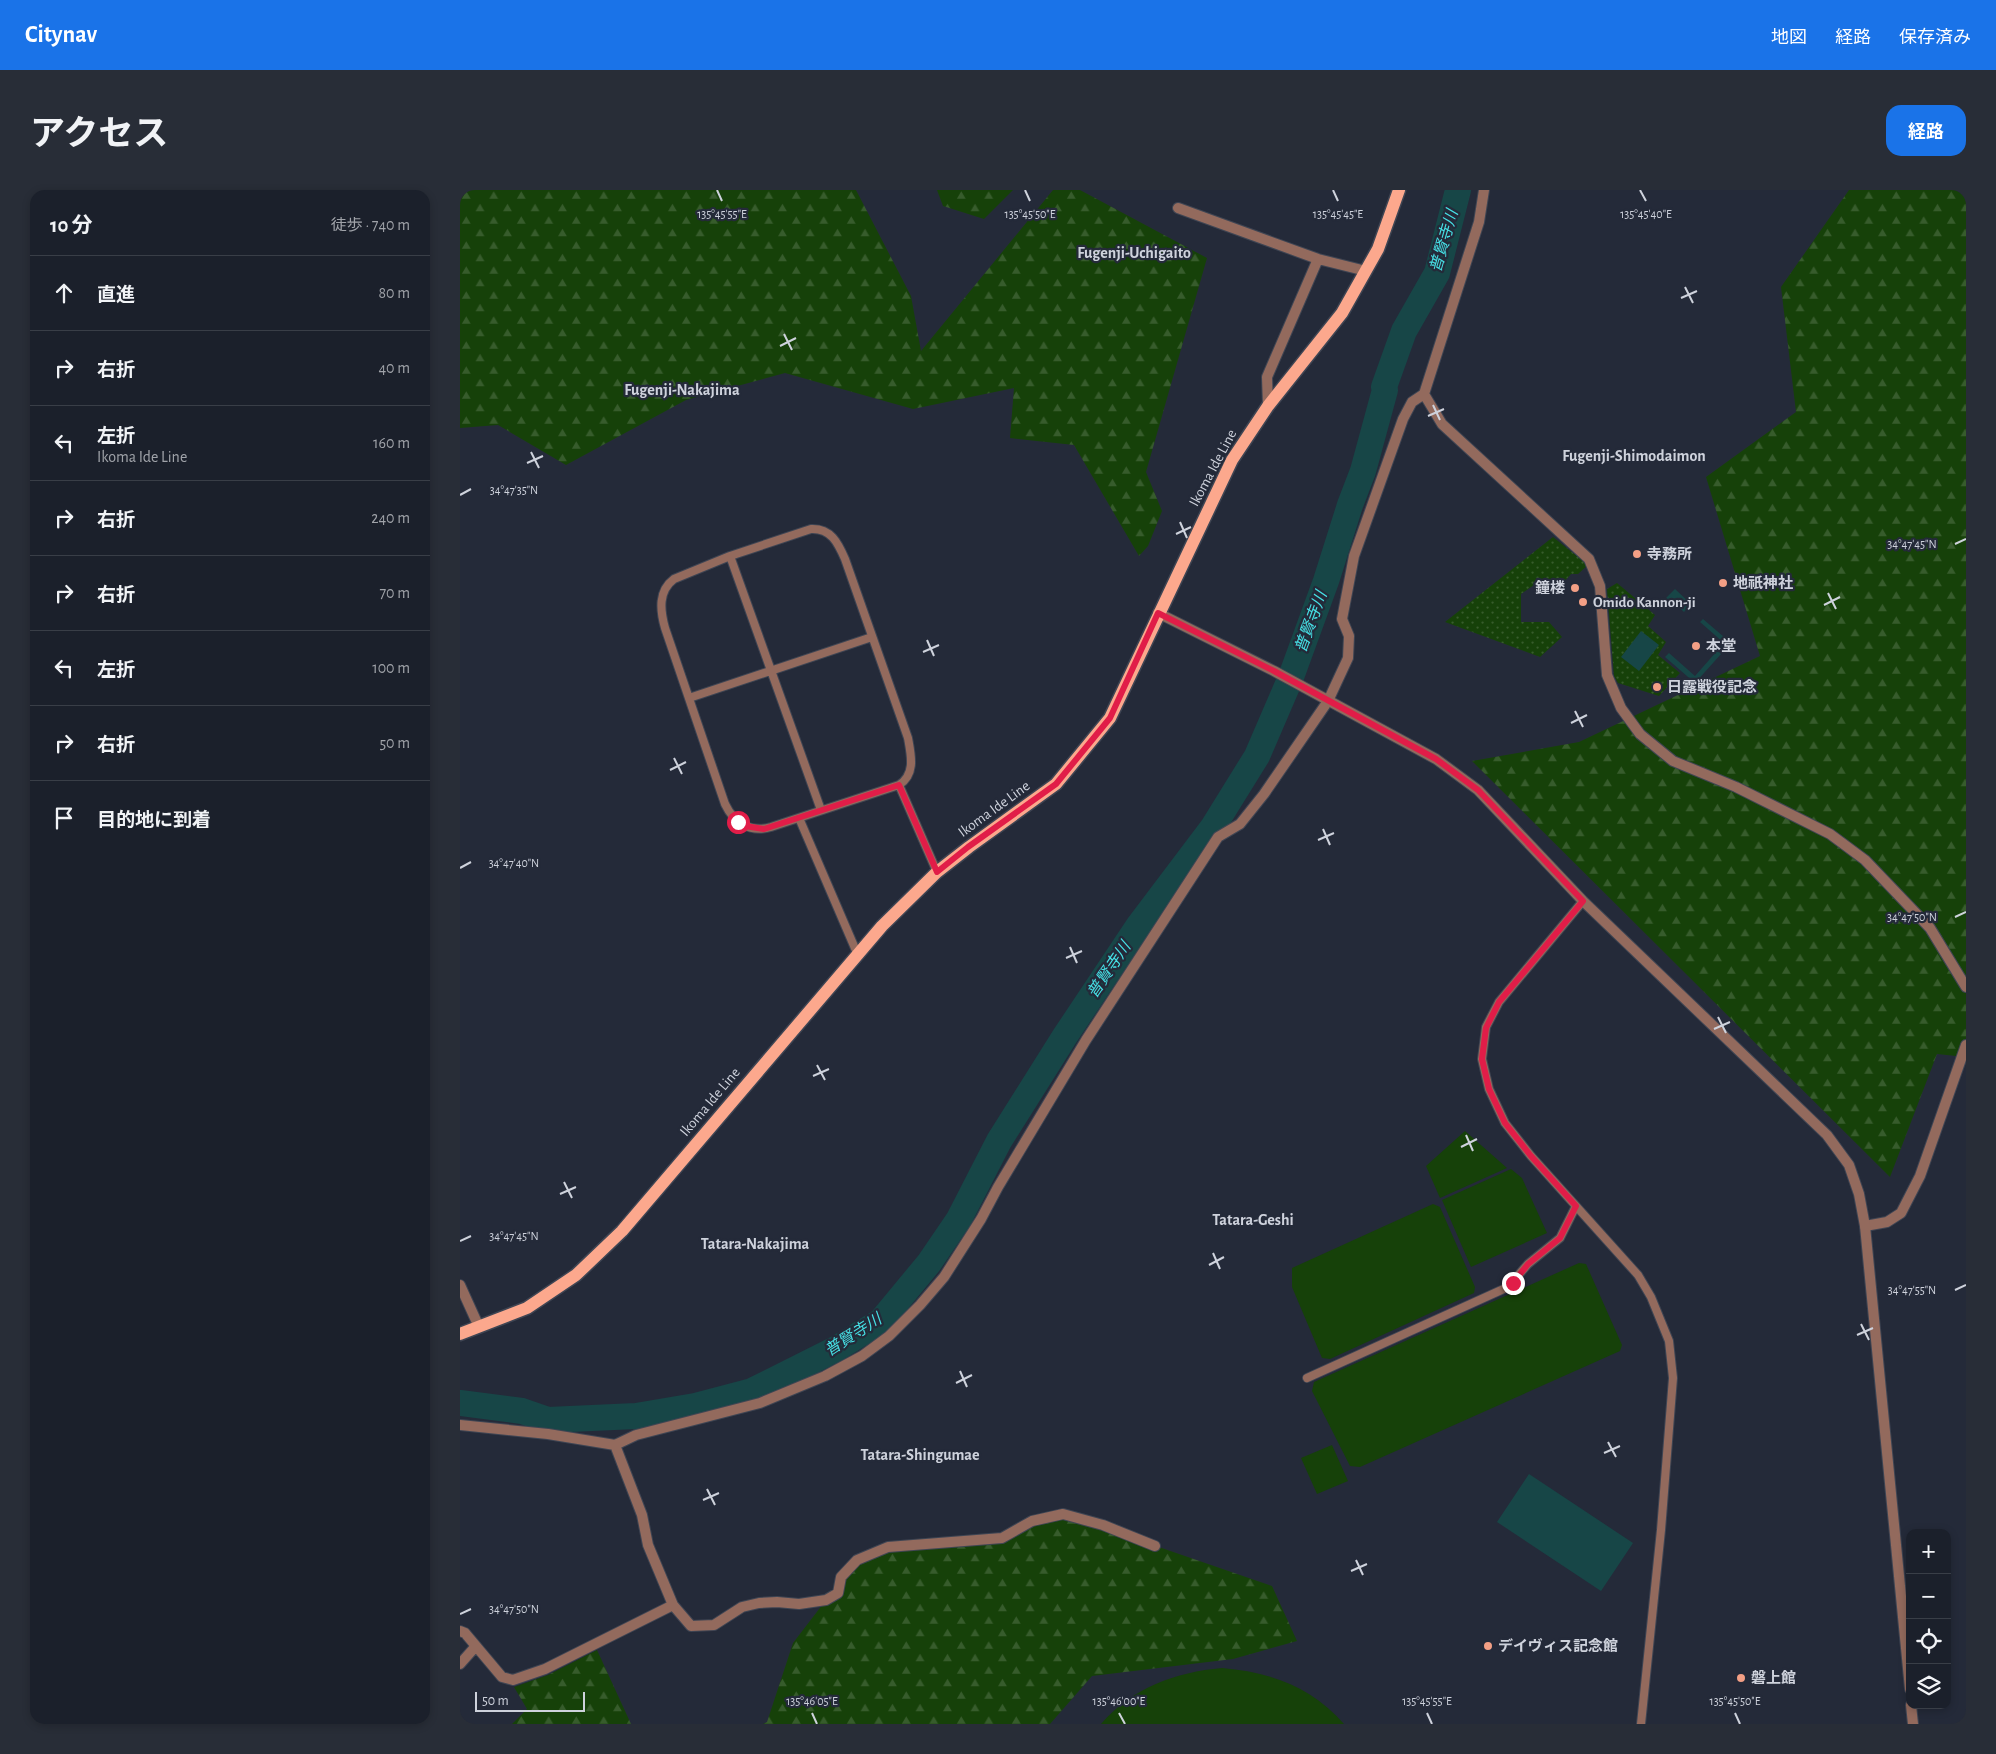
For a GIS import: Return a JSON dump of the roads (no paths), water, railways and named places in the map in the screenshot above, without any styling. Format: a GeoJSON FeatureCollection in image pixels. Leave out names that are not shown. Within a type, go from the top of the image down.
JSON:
{"type":"FeatureCollection","features":[{"type":"Feature","properties":{"kind":"main road","name":"Ikoma Ide Line"},"geometry":{"type":"LineString","coordinates":[[460,1334],[527,1308],[576,1275],[622,1231],[857,953],[882,926],[937,872],[968,847],[1056,784],[1110,718],[1232,460],[1268,406],[1342,313],[1378,249],[1399,190]]}},
{"type":"Feature","properties":{"kind":"street"},"geometry":{"type":"LineString","coordinates":[[460,1425],[548,1434],[615,1445],[636,1435],[760,1403],[826,1376],[862,1356],[888,1336],[920,1305],[944,1277],[981,1219],[998,1187],[1086,1040],[1218,837],[1240,824],[1264,794],[1328,701],[1348,658],[1349,636],[1342,619],[1354,556],[1403,420],[1412,402],[1424,394],[1479,222],[1484,190]]}},
{"type":"Feature","properties":{"kind":"street"},"geometry":{"type":"LineString","coordinates":[[1178,208],[1318,259],[1366,271]]}},
{"type":"Feature","properties":{"kind":"street"},"geometry":{"type":"LineString","coordinates":[[1268,406],[1267,377],[1318,259]]}},
{"type":"Feature","properties":{"kind":"street"},"geometry":{"type":"LineString","coordinates":[[1424,394],[1442,424],[1589,560],[1600,586],[1607,675],[1621,708],[1640,734],[1673,762],[1736,787],[1830,834],[1865,860],[1930,928],[1966,987]]}},
{"type":"Feature","properties":{"kind":"street"},"geometry":{"type":"LineString","coordinates":[[1158,613],[1274,671],[1436,759],[1478,790],[1583,901],[1827,1135],[1849,1165],[1860,1194],[1865,1226],[1908,1664]]}},
{"type":"Feature","properties":{"kind":"street"},"geometry":{"type":"LineString","coordinates":[[1865,1226],[1888,1222],[1901,1213],[1920,1176],[1966,1045]]}},
{"type":"Feature","properties":{"kind":"street"},"geometry":{"type":"LineString","coordinates":[[460,1285],[479,1327]]}},
{"type":"Feature","properties":{"kind":"street"},"geometry":{"type":"LineString","coordinates":[[615,1445],[642,1515],[648,1546],[673,1606],[691,1626],[714,1625],[742,1607],[759,1602],[799,1604],[826,1600],[838,1593],[841,1577],[857,1560],[888,1547],[1002,1538],[1032,1521],[1062,1514],[1103,1524],[1155,1546]]}},
{"type":"Feature","properties":{"kind":"street"},"geometry":{"type":"LineString","coordinates":[[460,1631],[465,1633],[502,1677],[513,1680],[545,1669],[673,1606]]}},
{"type":"Feature","properties":{"kind":"street"},"geometry":{"type":"LineString","coordinates":[[460,1664],[476,1646]]}},
{"type":"Feature","properties":{"kind":"street"},"geometry":{"type":"LineString","coordinates":[[1911,1709],[1913,1724]]}},
{"type":"Feature","properties":{"kind":"lane"},"geometry":{"type":"LineString","coordinates":[[811,529],[829,532],[838,544],[845,559],[910,746],[911,769],[909,775],[899,785],[764,829],[745,826],[733,818],[725,804],[689,698],[663,621],[661,605],[667,584],[674,579],[730,556],[811,529]]}},
{"type":"Feature","properties":{"kind":"lane"},"geometry":{"type":"LineString","coordinates":[[730,556],[820,810]]}},
{"type":"Feature","properties":{"kind":"lane"},"geometry":{"type":"LineString","coordinates":[[689,698],[872,637]]}},
{"type":"Feature","properties":{"kind":"lane"},"geometry":{"type":"LineString","coordinates":[[899,785],[937,872]]}},
{"type":"Feature","properties":{"kind":"lane"},"geometry":{"type":"LineString","coordinates":[[799,818],[857,953]]}},
{"type":"Feature","properties":{"kind":"lane"},"geometry":{"type":"LineString","coordinates":[[1583,901],[1499,1002],[1486,1028],[1482,1059],[1489,1089],[1505,1123],[1531,1156],[1638,1275],[1651,1297],[1669,1341],[1673,1378],[1660,1540],[1641,1724]]}},
{"type":"Feature","properties":{"kind":"lane"},"geometry":{"type":"LineString","coordinates":[[1307,1378],[1508,1287],[1528,1264],[1560,1238],[1576,1206]]}},
{"type":"Feature","properties":{"kind":"waterway","name":"普賢寺川"},"geometry":{"type":"LineString","coordinates":[[460,1403],[522,1411],[548,1420],[636,1416],[695,1406],[752,1391],[836,1349],[881,1321],[929,1263],[959,1219],[999,1141],[1065,1036],[1139,925],[1213,827],[1257,756],[1291,677],[1326,581],[1363,471],[1385,390],[1384,387],[1404,331],[1437,273],[1458,190]]}},
{"type":"Feature","properties":{"kind":"place","name":"寺務所"},"geometry":{"type":"Point","coordinates":[1637,554]}},
{"type":"Feature","properties":{"kind":"place","name":"地祇神社"},"geometry":{"type":"Point","coordinates":[1723,583]}},
{"type":"Feature","properties":{"kind":"place","name":"鐘楼"},"geometry":{"type":"Point","coordinates":[1575,588]}},
{"type":"Feature","properties":{"kind":"place","name":"Omido Kannon-ji"},"geometry":{"type":"Point","coordinates":[1583,602]}},
{"type":"Feature","properties":{"kind":"place","name":"本堂"},"geometry":{"type":"Point","coordinates":[1696,646]}},
{"type":"Feature","properties":{"kind":"place","name":"日露戦役記念"},"geometry":{"type":"Point","coordinates":[1657,687]}},
{"type":"Feature","properties":{"kind":"place","name":"デイヴィス記念館"},"geometry":{"type":"Point","coordinates":[1488,1646]}},
{"type":"Feature","properties":{"kind":"place","name":"磐上館"},"geometry":{"type":"Point","coordinates":[1741,1678]}},
{"type":"Feature","properties":{"kind":"district","name":"Fugenji-Uchigaito"},"geometry":{"type":"Point","coordinates":[1134,253]}},
{"type":"Feature","properties":{"kind":"district","name":"Fugenji-Nakajima"},"geometry":{"type":"Point","coordinates":[682,390]}},
{"type":"Feature","properties":{"kind":"district","name":"Fugenji-Shimodaimon"},"geometry":{"type":"Point","coordinates":[1634,456]}},
{"type":"Feature","properties":{"kind":"district","name":"Tatara-Geshi"},"geometry":{"type":"Point","coordinates":[1253,1220]}},
{"type":"Feature","properties":{"kind":"district","name":"Tatara-Nakajima"},"geometry":{"type":"Point","coordinates":[755,1244]}},
{"type":"Feature","properties":{"kind":"district","name":"Tatara-Shingumae"},"geometry":{"type":"Point","coordinates":[920,1455]}}]}
